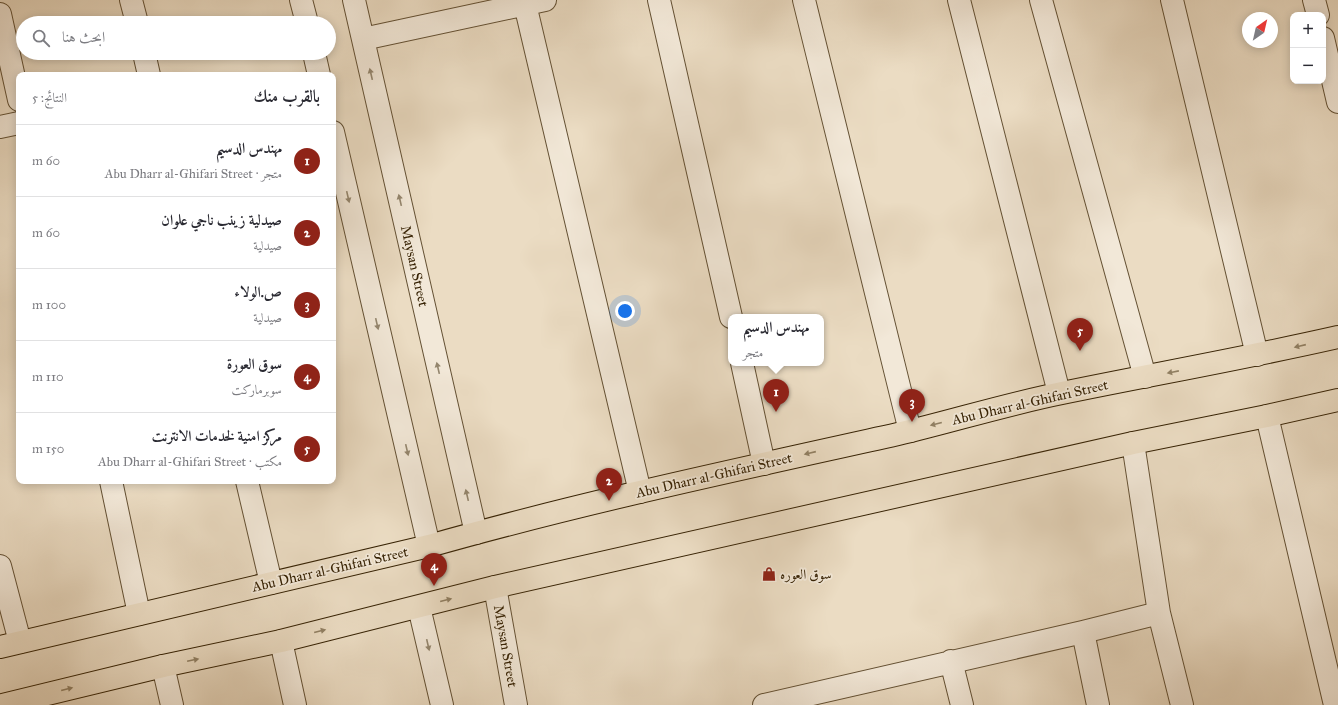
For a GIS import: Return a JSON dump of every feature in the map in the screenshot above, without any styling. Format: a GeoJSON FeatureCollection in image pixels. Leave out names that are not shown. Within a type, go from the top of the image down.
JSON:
{"type":"FeatureCollection","features":[{"type":"Feature","properties":{"kind":"main road","name":"Abu Dharr al-Ghifari Street"},"geometry":{"type":"LineString","coordinates":[[10,644],[429,546],[640,492],[910,431],[1059,394],[1257,355],[1338,337]]}},
{"type":"Feature","properties":{"kind":"main road"},"geometry":{"type":"LineString","coordinates":[[2,705],[33,701],[163,666],[281,641],[495,587],[1133,443],[1338,400]]}},
{"type":"Feature","properties":{"kind":"street"},"geometry":{"type":"LineString","coordinates":[[131,0],[134,16]]}},
{"type":"Feature","properties":{"kind":"street"},"geometry":{"type":"LineString","coordinates":[[302,0],[305,16]]}},
{"type":"Feature","properties":{"kind":"street","name":"Maysan Street"},"geometry":{"type":"LineString","coordinates":[[354,0],[476,533]]}},
{"type":"Feature","properties":{"kind":"street"},"geometry":{"type":"LineString","coordinates":[[659,0],[730,314]]}},
{"type":"Feature","properties":{"kind":"street"},"geometry":{"type":"LineString","coordinates":[[804,0],[910,431]]}},
{"type":"Feature","properties":{"kind":"street"},"geometry":{"type":"LineString","coordinates":[[959,0],[1059,394]]}},
{"type":"Feature","properties":{"kind":"street"},"geometry":{"type":"LineString","coordinates":[[1041,0],[1145,377]]}},
{"type":"Feature","properties":{"kind":"street"},"geometry":{"type":"LineString","coordinates":[[1172,0],[1257,355]]}},
{"type":"Feature","properties":{"kind":"street"},"geometry":{"type":"LineString","coordinates":[[1314,0],[1317,12]]}},
{"type":"Feature","properties":{"kind":"street"},"geometry":{"type":"LineString","coordinates":[[363,39],[531,2],[640,492]]}},
{"type":"Feature","properties":{"kind":"street"},"geometry":{"type":"LineString","coordinates":[[0,14],[16,86]]}},
{"type":"Feature","properties":{"kind":"street"},"geometry":{"type":"LineString","coordinates":[[1325,48],[1338,102]]}},
{"type":"Feature","properties":{"kind":"street"},"geometry":{"type":"LineString","coordinates":[[146,60],[148,72]]}},
{"type":"Feature","properties":{"kind":"street"},"geometry":{"type":"LineString","coordinates":[[316,60],[319,72]]}},
{"type":"Feature","properties":{"kind":"street"},"geometry":{"type":"LineString","coordinates":[[0,127],[16,124]]}},
{"type":"Feature","properties":{"kind":"street"},"geometry":{"type":"LineString","coordinates":[[336,145],[429,546]]}},
{"type":"Feature","properties":{"kind":"street"},"geometry":{"type":"LineString","coordinates":[[743,366],[764,464]]}},
{"type":"Feature","properties":{"kind":"street"},"geometry":{"type":"LineString","coordinates":[[1267,416],[1335,705]]}},
{"type":"Feature","properties":{"kind":"street"},"geometry":{"type":"LineString","coordinates":[[1133,443],[1160,613],[1182,705]]}},
{"type":"Feature","properties":{"kind":"street"},"geometry":{"type":"LineString","coordinates":[[112,484],[139,614]]}},
{"type":"Feature","properties":{"kind":"street"},"geometry":{"type":"LineString","coordinates":[[248,484],[272,583]]}},
{"type":"Feature","properties":{"kind":"street"},"geometry":{"type":"LineString","coordinates":[[0,566],[10,644]]}},
{"type":"Feature","properties":{"kind":"street","name":"Maysan Street"},"geometry":{"type":"LineString","coordinates":[[495,587],[516,705]]}},
{"type":"Feature","properties":{"kind":"street"},"geometry":{"type":"LineString","coordinates":[[419,606],[442,705]]}},
{"type":"Feature","properties":{"kind":"street"},"geometry":{"type":"LineString","coordinates":[[764,705],[823,698],[951,661],[1083,632],[1160,613]]}},
{"type":"Feature","properties":{"kind":"street"},"geometry":{"type":"LineString","coordinates":[[1083,632],[1098,705]]}},
{"type":"Feature","properties":{"kind":"street"},"geometry":{"type":"LineString","coordinates":[[281,641],[295,705]]}},
{"type":"Feature","properties":{"kind":"street"},"geometry":{"type":"LineString","coordinates":[[951,661],[962,705]]}},
{"type":"Feature","properties":{"kind":"street"},"geometry":{"type":"LineString","coordinates":[[163,666],[172,705]]}},
{"type":"Feature","properties":{"kind":"place","name":"مركز امنية لخدمات الانترنت"},"geometry":{"type":"Point","coordinates":[1080,351]}},
{"type":"Feature","properties":{"kind":"place","name":"مهندس الدسيم"},"geometry":{"type":"Point","coordinates":[776,412]}},
{"type":"Feature","properties":{"kind":"place","name":"ص.الولاء"},"geometry":{"type":"Point","coordinates":[912,422]}},
{"type":"Feature","properties":{"kind":"place","name":"صيدلية زينب ناجي علوان"},"geometry":{"type":"Point","coordinates":[609,501]}},
{"type":"Feature","properties":{"kind":"place","name":"سوق العوره"},"geometry":{"type":"Point","coordinates":[769,574]}},
{"type":"Feature","properties":{"kind":"place","name":"سوق العورة"},"geometry":{"type":"Point","coordinates":[434,586]}}]}
